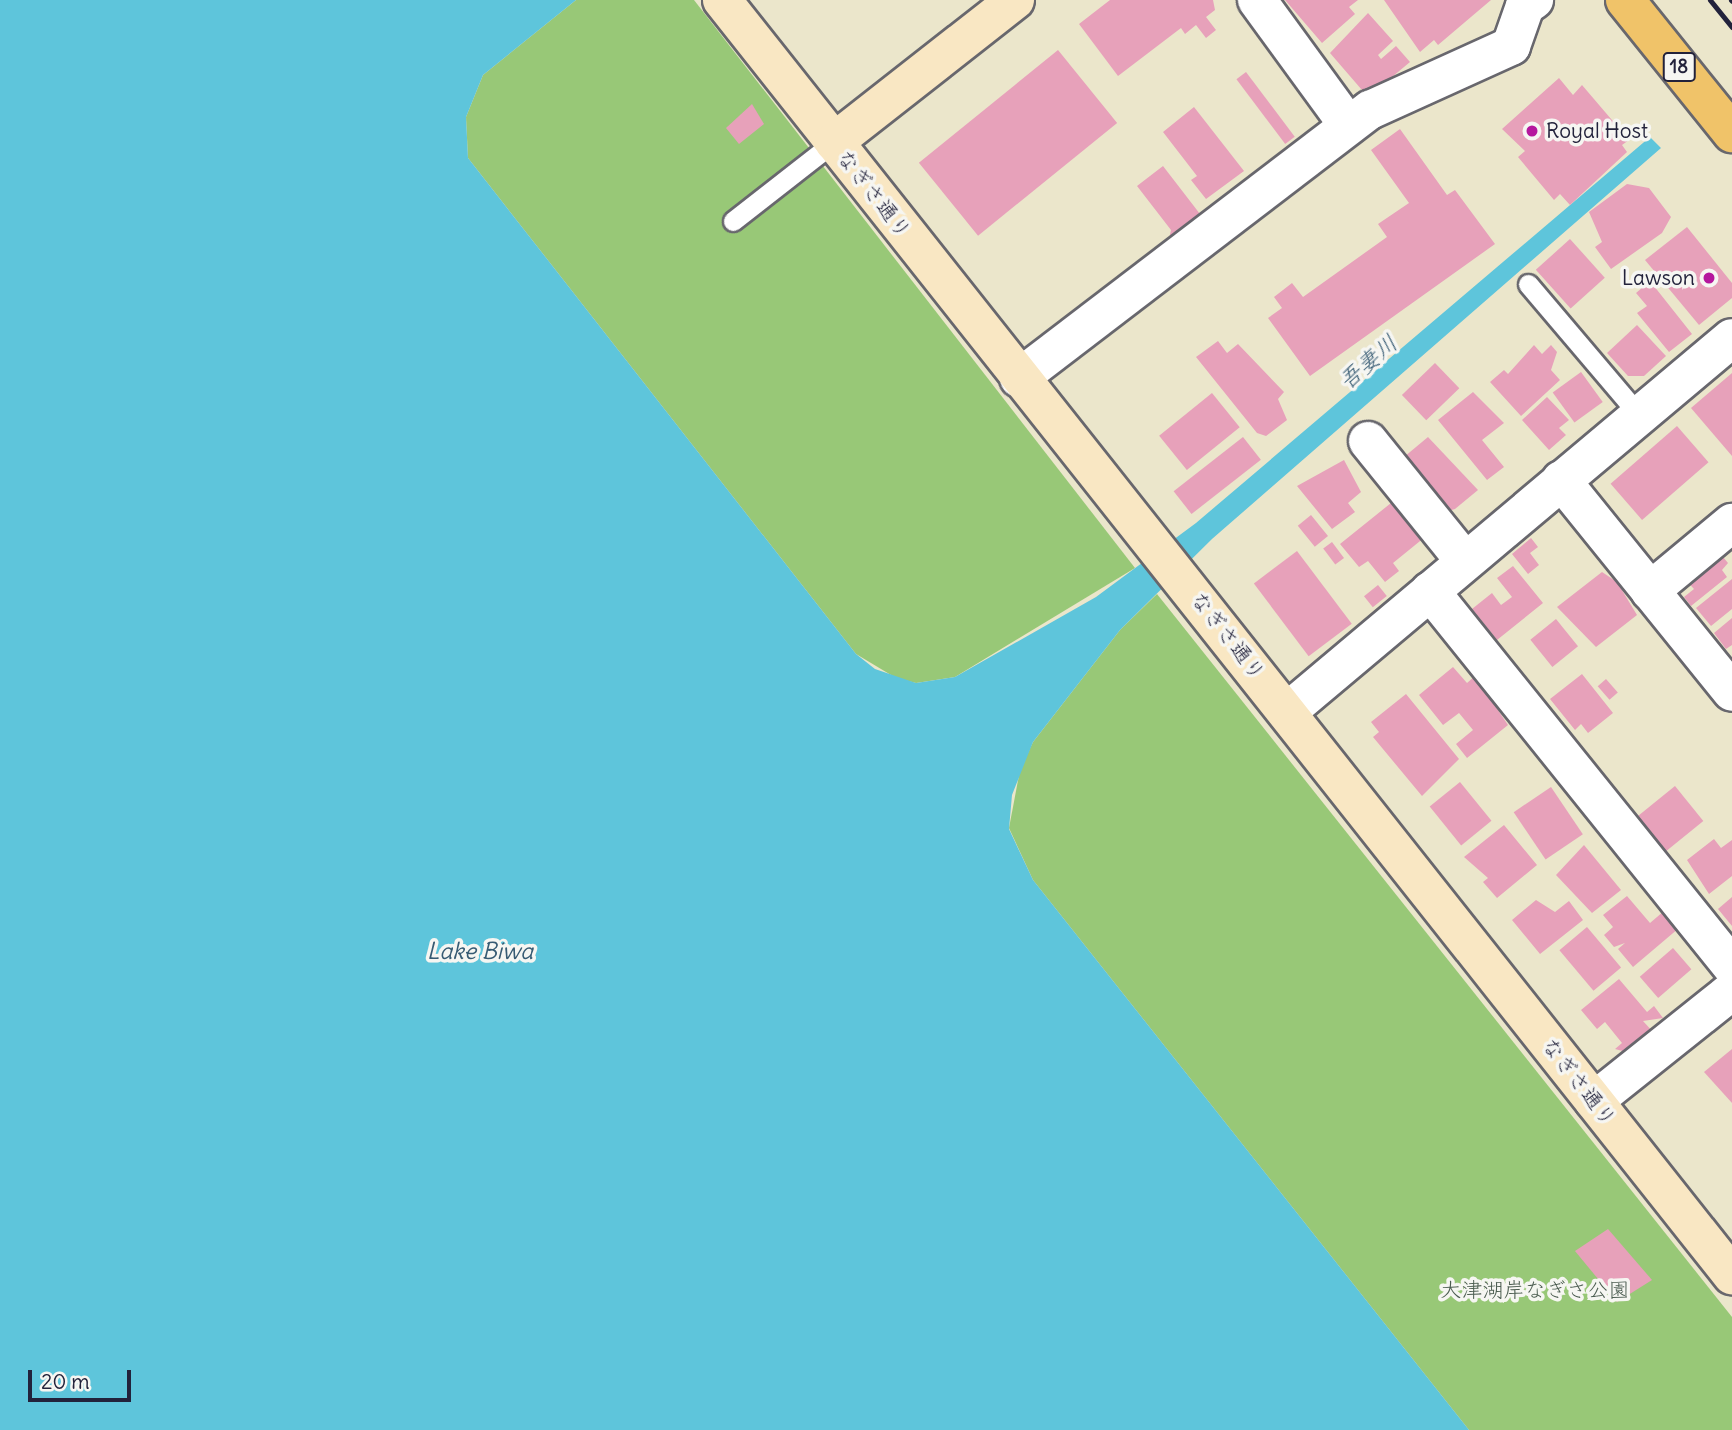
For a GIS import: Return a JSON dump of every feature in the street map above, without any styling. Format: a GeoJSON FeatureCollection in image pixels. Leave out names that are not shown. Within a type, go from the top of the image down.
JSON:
{"type":"FeatureCollection","features":[{"type":"Feature","properties":{"kind":"main road","name":"18"},"geometry":{"type":"LineString","coordinates":[[1625,0],[1732,134]]}},
{"type":"Feature","properties":{"kind":"street","name":"なぎさ通り"},"geometry":{"type":"LineString","coordinates":[[722,0],[1019,378],[1154,540],[1732,1275]]}},
{"type":"Feature","properties":{"kind":"street"},"geometry":{"type":"LineString","coordinates":[[834,142],[1015,0]]}},
{"type":"Feature","properties":{"kind":"street"},"geometry":{"type":"LineString","coordinates":[[1256,0],[1348,125]]}},
{"type":"Feature","properties":{"kind":"street"},"geometry":{"type":"LineString","coordinates":[[1019,378],[1348,125],[1511,46],[1525,6],[1534,0]]}},
{"type":"Feature","properties":{"kind":"street"},"geometry":{"type":"LineString","coordinates":[[1287,712],[1732,338]]}},
{"type":"Feature","properties":{"kind":"street"},"geometry":{"type":"LineString","coordinates":[[1368,441],[1465,561]]}},
{"type":"Feature","properties":{"kind":"street"},"geometry":{"type":"LineString","coordinates":[[1561,480],[1732,692]]}},
{"type":"Feature","properties":{"kind":"street"},"geometry":{"type":"LineString","coordinates":[[1650,591],[1732,523]]}},
{"type":"Feature","properties":{"kind":"street"},"geometry":{"type":"LineString","coordinates":[[1430,590],[1732,966]]}},
{"type":"Feature","properties":{"kind":"street"},"geometry":{"type":"LineString","coordinates":[[1594,1101],[1732,991]]}},
{"type":"Feature","properties":{"kind":"lane"},"geometry":{"type":"LineString","coordinates":[[733,222],[834,142]]}},
{"type":"Feature","properties":{"kind":"lane"},"geometry":{"type":"LineString","coordinates":[[1528,284],[1639,415]]}},
{"type":"Feature","properties":{"kind":"green space"},"geometry":{"type":"Polygon","coordinates":[[[576,0],[694,0],[1135,568],[955,677],[916,683],[896,678],[856,654],[468,158],[466,117],[483,75],[576,0]]]}},
{"type":"Feature","properties":{"kind":"green space","name":"大津湖岸なぎさ公園"},"geometry":{"type":"Polygon","coordinates":[[[1157,594],[1732,1317],[1732,1430],[1469,1430],[1033,880],[1009,828],[1020,770],[1033,742],[1120,630],[1157,594]]]}},
{"type":"Feature","properties":{"kind":"water","name":"Lake Biwa"},"geometry":{"type":"Polygon","coordinates":[[[0,0],[576,0],[483,75],[466,117],[468,158],[856,654],[875,669],[916,683],[955,677],[1096,597],[1196,523],[1650,137],[1661,148],[1212,539],[1120,630],[1033,742],[1012,795],[1009,829],[1033,880],[1469,1430],[0,1430],[0,0]]]}},
{"type":"Feature","properties":{"kind":"building"},"geometry":{"type":"Polygon","coordinates":[[[1110,0],[1213,0],[1215,10],[1206,17],[1216,30],[1206,38],[1196,25],[1185,34],[1181,28],[1118,76],[1079,24],[1110,0]]]}},
{"type":"Feature","properties":{"kind":"building"},"geometry":{"type":"Polygon","coordinates":[[[1285,0],[1358,0],[1349,7],[1355,14],[1322,43],[1285,0]]]}},
{"type":"Feature","properties":{"kind":"building"},"geometry":{"type":"Polygon","coordinates":[[[1384,0],[1491,0],[1438,45],[1434,40],[1420,52],[1384,0]]]}},
{"type":"Feature","properties":{"kind":"building"},"geometry":{"type":"Polygon","coordinates":[[[1368,13],[1393,41],[1378,55],[1381,59],[1396,46],[1410,62],[1368,97],[1330,53],[1368,13]]]}},
{"type":"Feature","properties":{"kind":"building"},"geometry":{"type":"Polygon","coordinates":[[[1058,50],[1117,123],[978,236],[919,163],[1058,50]]]}},
{"type":"Feature","properties":{"kind":"building"},"geometry":{"type":"Polygon","coordinates":[[[1246,72],[1295,137],[1285,144],[1236,79],[1246,72]]]}},
{"type":"Feature","properties":{"kind":"building"},"geometry":{"type":"Polygon","coordinates":[[[1559,78],[1573,95],[1582,85],[1629,140],[1622,145],[1627,152],[1570,205],[1560,194],[1554,200],[1518,157],[1525,151],[1502,129],[1559,78]]]}},
{"type":"Feature","properties":{"kind":"building"},"geometry":{"type":"Polygon","coordinates":[[[752,104],[764,124],[739,144],[726,128],[752,104]]]}},
{"type":"Feature","properties":{"kind":"building"},"geometry":{"type":"Polygon","coordinates":[[[1194,107],[1244,171],[1206,199],[1191,180],[1197,176],[1163,132],[1194,107]]]}},
{"type":"Feature","properties":{"kind":"building"},"geometry":{"type":"Polygon","coordinates":[[[1400,129],[1447,195],[1455,190],[1495,244],[1310,376],[1268,318],[1282,308],[1274,297],[1292,283],[1303,297],[1387,237],[1378,224],[1409,203],[1371,150],[1400,129]]]}},
{"type":"Feature","properties":{"kind":"building"},"geometry":{"type":"Polygon","coordinates":[[[1163,166],[1200,214],[1169,239],[1171,230],[1137,186],[1163,166]]]}},
{"type":"Feature","properties":{"kind":"building"},"geometry":{"type":"Polygon","coordinates":[[[1627,184],[1649,188],[1671,217],[1662,233],[1611,269],[1595,247],[1602,242],[1589,212],[1627,184]]]}},
{"type":"Feature","properties":{"kind":"building"},"geometry":{"type":"Polygon","coordinates":[[[1687,227],[1732,283],[1732,298],[1699,325],[1645,260],[1687,227]]]}},
{"type":"Feature","properties":{"kind":"building"},"geometry":{"type":"Polygon","coordinates":[[[1570,239],[1605,278],[1571,308],[1536,270],[1570,239]]]}},
{"type":"Feature","properties":{"kind":"building"},"geometry":{"type":"Polygon","coordinates":[[[1650,281],[1692,334],[1669,352],[1637,313],[1647,306],[1636,293],[1650,281]]]}},
{"type":"Feature","properties":{"kind":"building"},"geometry":{"type":"Polygon","coordinates":[[[1637,325],[1666,356],[1644,376],[1628,376],[1607,353],[1637,325]]]}},
{"type":"Feature","properties":{"kind":"building"},"geometry":{"type":"Polygon","coordinates":[[[1218,341],[1227,353],[1238,344],[1284,392],[1278,399],[1287,420],[1266,436],[1257,433],[1196,357],[1218,341]]]}},
{"type":"Feature","properties":{"kind":"building"},"geometry":{"type":"Polygon","coordinates":[[[1534,345],[1542,354],[1551,345],[1557,352],[1551,370],[1560,380],[1521,416],[1490,382],[1504,370],[1508,374],[1534,345]]]}},
{"type":"Feature","properties":{"kind":"building"},"geometry":{"type":"Polygon","coordinates":[[[1435,363],[1459,388],[1426,420],[1402,395],[1435,363]]]}},
{"type":"Feature","properties":{"kind":"building"},"geometry":{"type":"Polygon","coordinates":[[[1581,372],[1603,402],[1574,423],[1553,393],[1581,372]]]}},
{"type":"Feature","properties":{"kind":"building"},"geometry":{"type":"Polygon","coordinates":[[[1732,373],[1732,456],[1691,408],[1732,373]]]}},
{"type":"Feature","properties":{"kind":"building"},"geometry":{"type":"Polygon","coordinates":[[[1473,392],[1504,423],[1482,440],[1504,467],[1487,480],[1438,420],[1473,392]]]}},
{"type":"Feature","properties":{"kind":"building"},"geometry":{"type":"Polygon","coordinates":[[[1212,393],[1240,427],[1187,470],[1159,436],[1212,393]]]}},
{"type":"Feature","properties":{"kind":"building"},"geometry":{"type":"Polygon","coordinates":[[[1547,397],[1569,420],[1559,428],[1566,435],[1549,450],[1522,420],[1547,397]]]}},
{"type":"Feature","properties":{"kind":"building"},"geometry":{"type":"Polygon","coordinates":[[[1677,426],[1708,462],[1642,520],[1611,484],[1677,426]]]}},
{"type":"Feature","properties":{"kind":"building"},"geometry":{"type":"Polygon","coordinates":[[[1243,437],[1261,460],[1192,514],[1174,491],[1243,437]]]}},
{"type":"Feature","properties":{"kind":"building"},"geometry":{"type":"Polygon","coordinates":[[[1428,437],[1478,490],[1455,509],[1448,511],[1404,457],[1428,437]]]}},
{"type":"Feature","properties":{"kind":"building"},"geometry":{"type":"Polygon","coordinates":[[[1344,460],[1361,492],[1348,503],[1355,512],[1332,529],[1297,486],[1344,460]]]}},
{"type":"Feature","properties":{"kind":"building"},"geometry":{"type":"Polygon","coordinates":[[[1390,494],[1425,537],[1393,563],[1399,571],[1385,582],[1368,561],[1359,567],[1340,544],[1391,503],[1390,494]]]}},
{"type":"Feature","properties":{"kind":"building"},"geometry":{"type":"Polygon","coordinates":[[[1311,515],[1328,536],[1315,547],[1298,526],[1311,515]]]}},
{"type":"Feature","properties":{"kind":"building"},"geometry":{"type":"Polygon","coordinates":[[[1531,538],[1538,547],[1530,553],[1539,565],[1528,574],[1512,554],[1531,538]]]}},
{"type":"Feature","properties":{"kind":"building"},"geometry":{"type":"Polygon","coordinates":[[[1332,542],[1344,558],[1335,565],[1323,549],[1332,542]]]}},
{"type":"Feature","properties":{"kind":"building"},"geometry":{"type":"Polygon","coordinates":[[[1297,551],[1352,624],[1309,656],[1254,583],[1297,551]]]}},
{"type":"Feature","properties":{"kind":"building"},"geometry":{"type":"Polygon","coordinates":[[[1718,551],[1728,563],[1722,570],[1727,577],[1691,606],[1684,597],[1694,589],[1684,578],[1718,551]]]}},
{"type":"Feature","properties":{"kind":"building"},"geometry":{"type":"Polygon","coordinates":[[[1513,566],[1543,603],[1497,640],[1472,609],[1492,593],[1501,605],[1512,597],[1497,578],[1513,566]]]}},
{"type":"Feature","properties":{"kind":"building"},"geometry":{"type":"Polygon","coordinates":[[[1602,572],[1617,582],[1637,615],[1596,647],[1557,607],[1602,572]]]}},
{"type":"Feature","properties":{"kind":"building"},"geometry":{"type":"Polygon","coordinates":[[[1732,579],[1732,609],[1711,626],[1696,608],[1732,579]]]}},
{"type":"Feature","properties":{"kind":"building"},"geometry":{"type":"Polygon","coordinates":[[[1378,585],[1387,596],[1373,607],[1364,596],[1378,585]]]}},
{"type":"Feature","properties":{"kind":"building"},"geometry":{"type":"Polygon","coordinates":[[[1732,618],[1732,645],[1726,649],[1714,633],[1732,618]]]}},
{"type":"Feature","properties":{"kind":"building"},"geometry":{"type":"Polygon","coordinates":[[[1556,619],[1578,646],[1552,667],[1530,640],[1556,619]]]}},
{"type":"Feature","properties":{"kind":"building"},"geometry":{"type":"Polygon","coordinates":[[[1453,667],[1467,683],[1475,676],[1508,725],[1467,758],[1456,744],[1473,730],[1459,713],[1443,725],[1419,695],[1453,667]]]}},
{"type":"Feature","properties":{"kind":"building"},"geometry":{"type":"Polygon","coordinates":[[[1582,674],[1613,713],[1588,733],[1581,724],[1575,730],[1550,699],[1582,674]]]}},
{"type":"Feature","properties":{"kind":"building"},"geometry":{"type":"Polygon","coordinates":[[[1606,679],[1618,693],[1610,700],[1598,686],[1606,679]]]}},
{"type":"Feature","properties":{"kind":"building"},"geometry":{"type":"Polygon","coordinates":[[[1406,694],[1459,759],[1422,796],[1373,737],[1379,732],[1371,722],[1406,694]]]}},
{"type":"Feature","properties":{"kind":"building"},"geometry":{"type":"Polygon","coordinates":[[[1460,782],[1491,821],[1461,845],[1430,807],[1460,782]]]}},
{"type":"Feature","properties":{"kind":"building"},"geometry":{"type":"Polygon","coordinates":[[[1675,786],[1703,821],[1666,851],[1638,816],[1675,786]]]}},
{"type":"Feature","properties":{"kind":"building"},"geometry":{"type":"Polygon","coordinates":[[[1551,787],[1583,834],[1546,859],[1514,812],[1551,787]]]}},
{"type":"Feature","properties":{"kind":"building"},"geometry":{"type":"Polygon","coordinates":[[[1504,825],[1537,865],[1497,898],[1483,882],[1488,878],[1464,857],[1504,825]]]}},
{"type":"Feature","properties":{"kind":"building"},"geometry":{"type":"Polygon","coordinates":[[[1714,839],[1721,848],[1732,840],[1732,876],[1709,894],[1687,860],[1714,839]]]}},
{"type":"Feature","properties":{"kind":"building"},"geometry":{"type":"Polygon","coordinates":[[[1584,845],[1621,890],[1592,913],[1556,875],[1584,845]]]}},
{"type":"Feature","properties":{"kind":"building"},"geometry":{"type":"Polygon","coordinates":[[[1627,896],[1650,923],[1664,911],[1679,928],[1633,967],[1618,949],[1625,943],[1614,947],[1604,935],[1613,927],[1603,915],[1627,896]]]}},
{"type":"Feature","properties":{"kind":"building"},"geometry":{"type":"Polygon","coordinates":[[[1732,897],[1732,926],[1718,909],[1732,897]]]}},
{"type":"Feature","properties":{"kind":"building"},"geometry":{"type":"Polygon","coordinates":[[[1536,900],[1555,912],[1569,901],[1583,920],[1540,954],[1512,920],[1536,900]]]}},
{"type":"Feature","properties":{"kind":"building"},"geometry":{"type":"Polygon","coordinates":[[[1587,927],[1621,968],[1593,991],[1559,950],[1587,927]]]}},
{"type":"Feature","properties":{"kind":"building"},"geometry":{"type":"Polygon","coordinates":[[[1673,948],[1691,969],[1658,998],[1640,977],[1673,948]]]}},
{"type":"Feature","properties":{"kind":"building"},"geometry":{"type":"Polygon","coordinates":[[[1619,979],[1647,1012],[1654,1006],[1663,1018],[1643,1021],[1654,1033],[1630,1053],[1615,1049],[1622,1043],[1605,1022],[1597,1029],[1581,1010],[1619,979]]]}},
{"type":"Feature","properties":{"kind":"building"},"geometry":{"type":"Polygon","coordinates":[[[1732,1049],[1732,1103],[1704,1072],[1732,1049]]]}},
{"type":"Feature","properties":{"kind":"building"},"geometry":{"type":"Polygon","coordinates":[[[1608,1229],[1652,1280],[1617,1302],[1575,1251],[1608,1229]]]}},
{"type":"Feature","properties":{"kind":"railway"},"geometry":{"type":"LineString","coordinates":[[1710,0],[1732,27]]}},
{"type":"Feature","properties":{"kind":"place","name":"Royal Host"},"geometry":{"type":"Point","coordinates":[1532,131]}},
{"type":"Feature","properties":{"kind":"place","name":"Lawson"},"geometry":{"type":"Point","coordinates":[1709,278]}},
{"type":"Feature","properties":{"kind":"water label","name":"吾妻川"},"geometry":{"type":"Point","coordinates":[1368,362]}}]}
